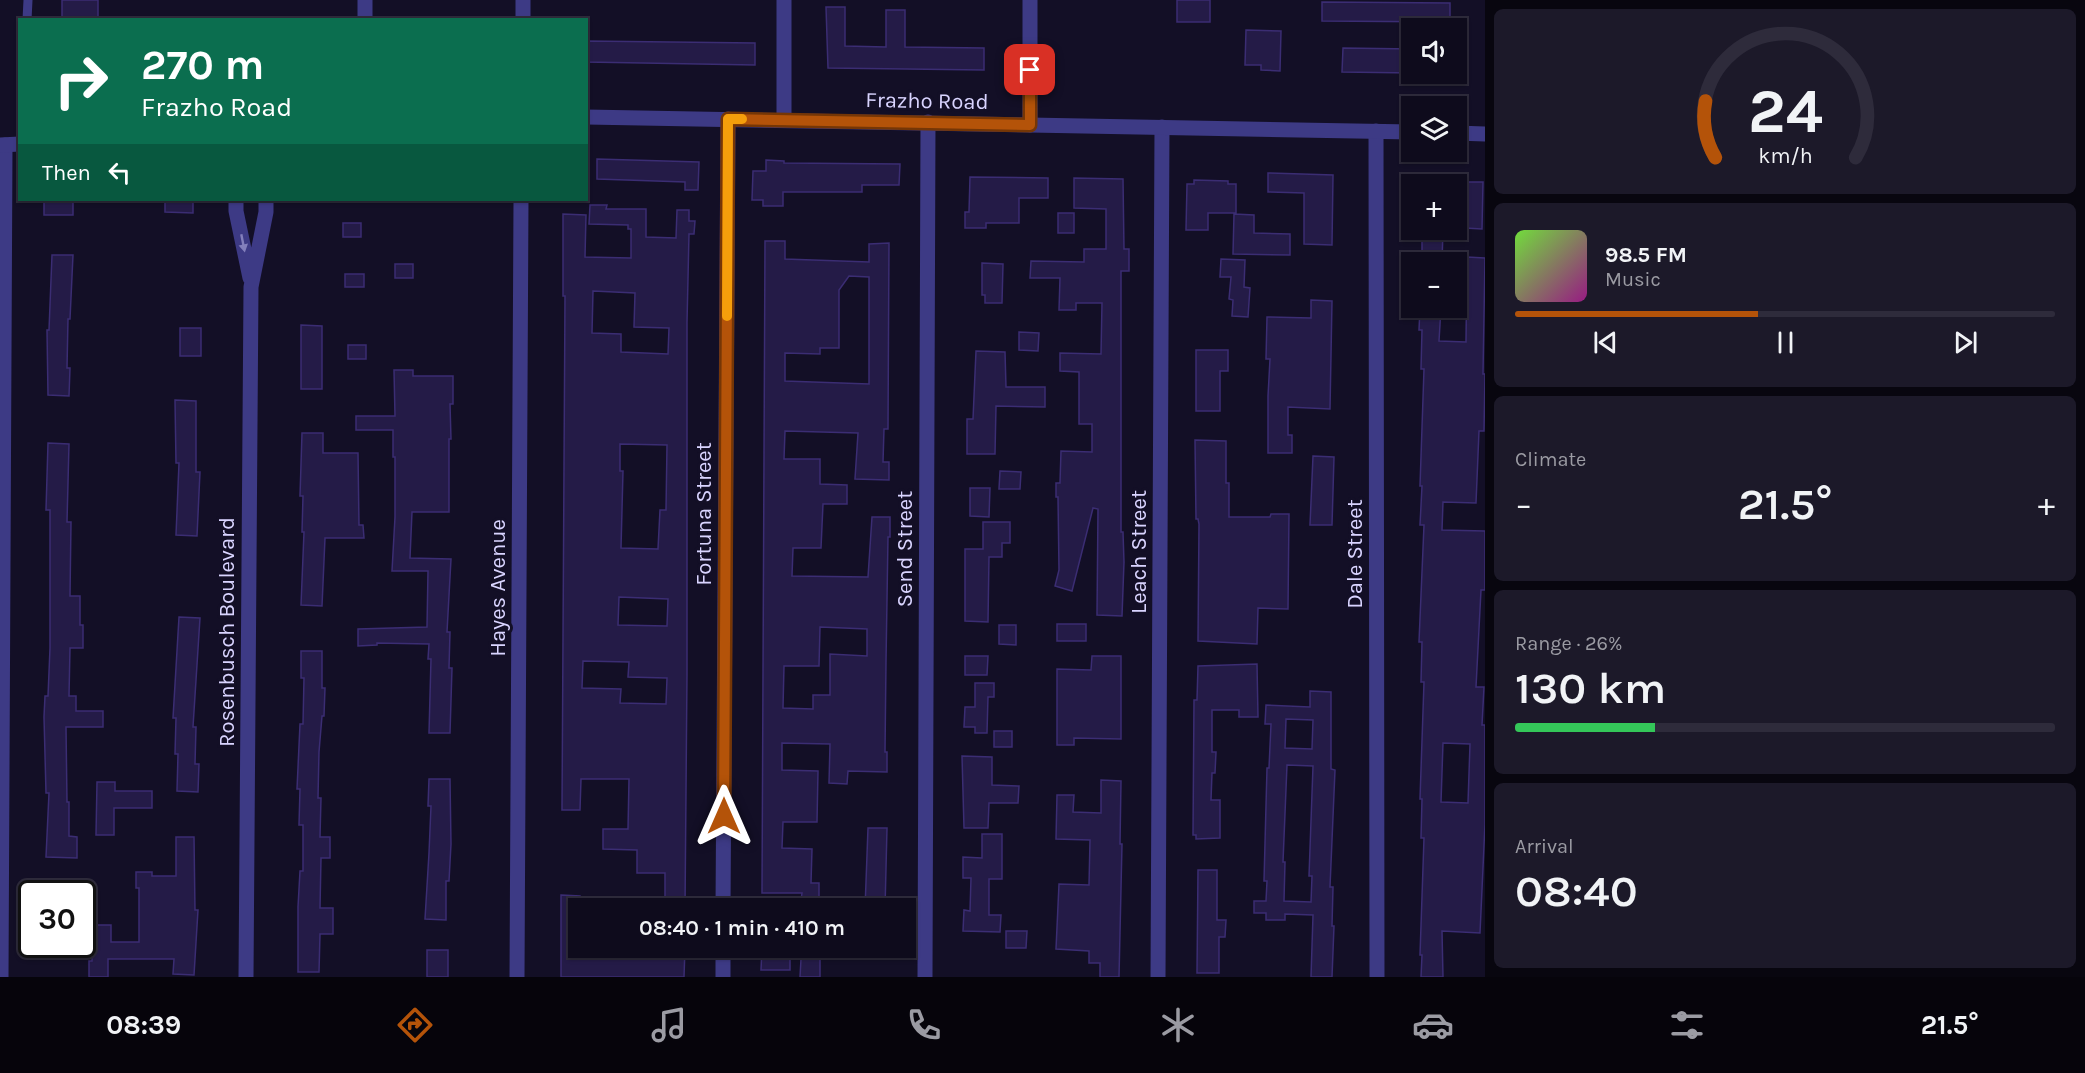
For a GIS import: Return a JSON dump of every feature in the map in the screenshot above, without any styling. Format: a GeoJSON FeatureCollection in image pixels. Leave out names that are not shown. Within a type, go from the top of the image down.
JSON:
{"type":"FeatureCollection","features":[{"type":"Feature","properties":{"kind":"street"},"geometry":{"type":"LineString","coordinates":[[365,0],[365,18]]}},
{"type":"Feature","properties":{"kind":"street"},"geometry":{"type":"LineString","coordinates":[[523,18],[524,0]]}},
{"type":"Feature","properties":{"kind":"street"},"geometry":{"type":"LineString","coordinates":[[783,120],[784,0]]}},
{"type":"Feature","properties":{"kind":"street"},"geometry":{"type":"LineString","coordinates":[[1030,0],[1030,125]]}},
{"type":"Feature","properties":{"kind":"street","name":"Frazho Road"},"geometry":{"type":"LineString","coordinates":[[588,117],[1401,132]]}},
{"type":"Feature","properties":{"kind":"street","name":"Fortuna Street"},"geometry":{"type":"LineString","coordinates":[[723,898],[728,119]]}},
{"type":"Feature","properties":{"kind":"street","name":"Send Street"},"geometry":{"type":"LineString","coordinates":[[925,977],[928,122]]}},
{"type":"Feature","properties":{"kind":"street","name":"Leach Street"},"geometry":{"type":"LineString","coordinates":[[1158,977],[1162,127]]}},
{"type":"Feature","properties":{"kind":"street","name":"Dale Street"},"geometry":{"type":"LineString","coordinates":[[1377,131],[1377,977]]}},
{"type":"Feature","properties":{"kind":"street"},"geometry":{"type":"LineString","coordinates":[[1467,133],[1485,134]]}},
{"type":"Feature","properties":{"kind":"street"},"geometry":{"type":"LineString","coordinates":[[1,977],[8,145]]}},
{"type":"Feature","properties":{"kind":"street","name":"Rosenbusch Boulevard"},"geometry":{"type":"LineString","coordinates":[[236,201],[251,287]]}},
{"type":"Feature","properties":{"kind":"street","name":"Rosenbusch Boulevard"},"geometry":{"type":"LineString","coordinates":[[246,977],[251,287],[266,212],[266,201]]}},
{"type":"Feature","properties":{"kind":"street","name":"Hayes Avenue"},"geometry":{"type":"LineString","coordinates":[[517,977],[521,201]]}},
{"type":"Feature","properties":{"kind":"street"},"geometry":{"type":"LineString","coordinates":[[723,958],[723,977]]}},
{"type":"Feature","properties":{"kind":"lane"},"geometry":{"type":"LineString","coordinates":[[27,18],[28,0]]}},
{"type":"Feature","properties":{"kind":"building"},"geometry":{"type":"Polygon","coordinates":[[[62,0],[98,0],[98,18],[62,18],[62,0]]]}},
{"type":"Feature","properties":{"kind":"building"},"geometry":{"type":"Polygon","coordinates":[[[1177,0],[1210,0],[1210,22],[1177,22],[1177,0]]]}},
{"type":"Feature","properties":{"kind":"building"},"geometry":{"type":"Polygon","coordinates":[[[1322,2],[1450,3],[1450,18],[1401,18],[1401,22],[1322,21],[1322,2]]]}},
{"type":"Feature","properties":{"kind":"building"},"geometry":{"type":"Polygon","coordinates":[[[826,7],[845,7],[845,46],[886,47],[886,10],[905,10],[905,47],[984,48],[984,70],[828,68],[826,7]]]}},
{"type":"Feature","properties":{"kind":"building"},"geometry":{"type":"Polygon","coordinates":[[[1246,30],[1281,31],[1280,71],[1261,70],[1261,65],[1245,65],[1246,30]]]}},
{"type":"Feature","properties":{"kind":"building"},"geometry":{"type":"Polygon","coordinates":[[[588,41],[755,43],[755,65],[588,62],[588,41]]]}},
{"type":"Feature","properties":{"kind":"building"},"geometry":{"type":"Polygon","coordinates":[[[1343,48],[1401,49],[1401,73],[1342,72],[1343,48]]]}},
{"type":"Feature","properties":{"kind":"building"},"geometry":{"type":"Polygon","coordinates":[[[597,159],[699,162],[698,190],[685,190],[685,182],[597,179],[597,159]]]}},
{"type":"Feature","properties":{"kind":"building"},"geometry":{"type":"Polygon","coordinates":[[[766,160],[784,161],[784,163],[900,164],[899,185],[862,185],[862,192],[783,192],[783,206],[763,206],[763,200],[752,200],[753,171],[766,171],[766,160]]]}},
{"type":"Feature","properties":{"kind":"building"},"geometry":{"type":"Polygon","coordinates":[[[1268,173],[1333,175],[1332,245],[1304,244],[1304,193],[1268,192],[1268,173]]]}},
{"type":"Feature","properties":{"kind":"building"},"geometry":{"type":"Polygon","coordinates":[[[970,177],[1048,178],[1048,198],[1019,198],[1019,223],[986,223],[986,228],[965,228],[965,212],[969,212],[970,177]]]}},
{"type":"Feature","properties":{"kind":"building"},"geometry":{"type":"Polygon","coordinates":[[[1074,178],[1123,179],[1124,249],[1129,249],[1129,271],[1121,271],[1121,532],[1123,532],[1124,562],[1122,616],[1097,615],[1098,509],[1093,508],[1072,591],[1055,586],[1059,570],[1056,483],[1060,483],[1061,451],[1092,452],[1092,424],[1079,424],[1079,372],[1060,371],[1060,353],[1101,354],[1102,303],[1076,303],[1076,310],[1059,310],[1060,278],[1030,278],[1031,261],[1084,262],[1084,249],[1106,249],[1106,209],[1074,208],[1074,178]]]}},
{"type":"Feature","properties":{"kind":"building"},"geometry":{"type":"Polygon","coordinates":[[[1194,180],[1228,181],[1228,184],[1236,184],[1236,213],[1208,213],[1208,230],[1186,230],[1187,184],[1194,184],[1194,180]]]}},
{"type":"Feature","properties":{"kind":"building"},"geometry":{"type":"Polygon","coordinates":[[[1467,182],[1483,182],[1482,229],[1467,228],[1467,182]]]}},
{"type":"Feature","properties":{"kind":"building"},"geometry":{"type":"Polygon","coordinates":[[[44,201],[73,201],[73,215],[44,215],[44,201]]]}},
{"type":"Feature","properties":{"kind":"building"},"geometry":{"type":"Polygon","coordinates":[[[165,201],[193,201],[193,213],[165,212],[165,201]]]}},
{"type":"Feature","properties":{"kind":"building"},"geometry":{"type":"Polygon","coordinates":[[[590,205],[607,205],[606,209],[646,209],[646,237],[676,238],[677,210],[689,210],[689,221],[695,221],[694,234],[689,234],[687,323],[685,898],[665,898],[665,873],[637,873],[637,850],[603,849],[603,829],[628,829],[629,779],[581,779],[580,810],[562,810],[565,296],[563,296],[563,214],[586,215],[585,257],[631,258],[631,229],[628,229],[628,225],[589,224],[590,205]],[[593,291],[592,333],[621,334],[621,352],[668,354],[669,328],[634,327],[635,293],[593,291]],[[620,444],[620,471],[623,471],[621,548],[658,549],[660,510],[666,510],[667,445],[620,444]],[[619,597],[618,625],[667,626],[668,599],[619,597]],[[583,661],[582,688],[621,689],[620,703],[666,704],[667,678],[628,677],[629,662],[583,661]]]}},
{"type":"Feature","properties":{"kind":"building"},"geometry":{"type":"Polygon","coordinates":[[[1058,213],[1074,213],[1074,233],[1058,233],[1058,213]]]}},
{"type":"Feature","properties":{"kind":"building"},"geometry":{"type":"Polygon","coordinates":[[[1234,214],[1254,215],[1254,233],[1290,234],[1290,255],[1233,254],[1234,214]]]}},
{"type":"Feature","properties":{"kind":"building"},"geometry":{"type":"Polygon","coordinates":[[[343,223],[361,223],[361,237],[343,237],[343,223]]]}},
{"type":"Feature","properties":{"kind":"building"},"geometry":{"type":"Polygon","coordinates":[[[1422,240],[1443,240],[1442,252],[1422,252],[1422,240]]]}},
{"type":"Feature","properties":{"kind":"building"},"geometry":{"type":"Polygon","coordinates":[[[765,241],[785,241],[785,259],[869,262],[869,244],[889,243],[888,429],[884,429],[883,462],[889,462],[889,480],[855,479],[858,433],[785,431],[784,459],[820,459],[820,484],[847,485],[847,504],[823,504],[821,548],[793,548],[792,576],[868,577],[872,517],[890,517],[886,662],[885,752],[887,752],[887,772],[848,771],[847,784],[829,783],[830,744],[782,743],[782,770],[818,771],[817,822],[783,822],[782,848],[812,849],[811,883],[819,883],[819,898],[801,898],[802,893],[762,893],[765,241]],[[849,276],[839,290],[839,348],[820,348],[820,354],[785,353],[785,381],[869,384],[869,277],[849,276]],[[820,627],[819,666],[784,666],[783,708],[813,709],[813,695],[830,695],[830,654],[867,656],[867,629],[820,627]]]}},
{"type":"Feature","properties":{"kind":"building"},"geometry":{"type":"Polygon","coordinates":[[[52,255],[73,255],[70,319],[68,319],[69,396],[48,395],[47,330],[49,330],[52,255]]]}},
{"type":"Feature","properties":{"kind":"building"},"geometry":{"type":"Polygon","coordinates":[[[1467,257],[1485,258],[1484,431],[1479,431],[1476,503],[1443,502],[1442,530],[1485,531],[1485,590],[1481,590],[1476,687],[1484,687],[1482,725],[1485,725],[1485,824],[1480,933],[1442,931],[1443,977],[1421,977],[1424,838],[1421,838],[1422,799],[1420,799],[1424,682],[1421,682],[1422,642],[1419,642],[1424,525],[1420,525],[1422,486],[1420,486],[1424,369],[1421,369],[1422,330],[1419,330],[1420,318],[1440,318],[1439,341],[1466,342],[1467,257]],[[1443,743],[1441,802],[1468,803],[1470,744],[1443,743]]]}},
{"type":"Feature","properties":{"kind":"building"},"geometry":{"type":"Polygon","coordinates":[[[1221,259],[1245,260],[1244,287],[1250,288],[1248,317],[1232,316],[1233,300],[1229,299],[1231,277],[1220,277],[1221,259]]]}},
{"type":"Feature","properties":{"kind":"building"},"geometry":{"type":"Polygon","coordinates":[[[982,263],[1003,264],[1002,303],[985,303],[985,295],[982,295],[982,263]]]}},
{"type":"Feature","properties":{"kind":"building"},"geometry":{"type":"Polygon","coordinates":[[[395,264],[413,264],[413,278],[395,278],[395,264]]]}},
{"type":"Feature","properties":{"kind":"building"},"geometry":{"type":"Polygon","coordinates":[[[345,274],[364,274],[364,287],[345,287],[345,274]]]}},
{"type":"Feature","properties":{"kind":"building"},"geometry":{"type":"Polygon","coordinates":[[[1311,300],[1332,301],[1330,409],[1288,407],[1288,435],[1292,435],[1292,453],[1268,453],[1270,359],[1266,359],[1267,317],[1311,318],[1311,300]]]}},
{"type":"Feature","properties":{"kind":"building"},"geometry":{"type":"Polygon","coordinates":[[[301,325],[322,326],[322,389],[301,389],[301,325]]]}},
{"type":"Feature","properties":{"kind":"building"},"geometry":{"type":"Polygon","coordinates":[[[180,328],[201,328],[201,356],[180,356],[180,328]]]}},
{"type":"Feature","properties":{"kind":"building"},"geometry":{"type":"Polygon","coordinates":[[[1019,332],[1039,333],[1038,351],[1019,350],[1019,332]]]}},
{"type":"Feature","properties":{"kind":"building"},"geometry":{"type":"Polygon","coordinates":[[[348,345],[366,345],[366,359],[348,359],[348,345]]]}},
{"type":"Feature","properties":{"kind":"building"},"geometry":{"type":"Polygon","coordinates":[[[1196,350],[1228,350],[1228,371],[1220,371],[1220,411],[1196,411],[1196,350]]]}},
{"type":"Feature","properties":{"kind":"building"},"geometry":{"type":"Polygon","coordinates":[[[976,351],[1005,352],[1006,387],[1045,387],[1045,407],[996,406],[995,454],[967,454],[967,419],[973,419],[976,351]]]}},
{"type":"Feature","properties":{"kind":"building"},"geometry":{"type":"Polygon","coordinates":[[[394,370],[413,370],[413,376],[453,376],[453,404],[450,404],[449,512],[412,512],[410,558],[451,559],[447,632],[450,632],[449,668],[452,668],[450,733],[429,733],[431,659],[428,659],[429,644],[377,643],[377,645],[358,646],[358,629],[427,627],[428,571],[392,571],[395,517],[393,430],[356,430],[356,416],[395,416],[394,370]]]}},
{"type":"Feature","properties":{"kind":"building"},"geometry":{"type":"Polygon","coordinates":[[[175,400],[196,401],[196,472],[200,472],[197,536],[176,535],[179,463],[176,463],[175,400]]]}},
{"type":"Feature","properties":{"kind":"building"},"geometry":{"type":"Polygon","coordinates":[[[302,433],[323,433],[323,453],[358,453],[359,525],[363,525],[364,538],[325,538],[322,606],[301,605],[304,532],[302,532],[303,496],[300,496],[302,433]]]}},
{"type":"Feature","properties":{"kind":"building"},"geometry":{"type":"Polygon","coordinates":[[[1195,440],[1226,441],[1229,517],[1270,517],[1271,514],[1289,514],[1288,609],[1258,608],[1257,644],[1198,641],[1199,524],[1196,519],[1195,440]]]}},
{"type":"Feature","properties":{"kind":"building"},"geometry":{"type":"Polygon","coordinates":[[[48,443],[69,444],[67,522],[71,522],[70,596],[80,596],[83,648],[70,648],[69,696],[76,696],[76,711],[103,711],[103,727],[66,727],[69,836],[77,837],[77,858],[46,857],[49,793],[46,793],[44,717],[45,696],[48,696],[50,648],[50,510],[46,510],[48,443]]]}},
{"type":"Feature","properties":{"kind":"building"},"geometry":{"type":"Polygon","coordinates":[[[1313,456],[1334,457],[1332,525],[1310,525],[1313,456]]]}},
{"type":"Feature","properties":{"kind":"building"},"geometry":{"type":"Polygon","coordinates":[[[1000,471],[1021,472],[1020,489],[999,489],[1000,471]]]}},
{"type":"Feature","properties":{"kind":"building"},"geometry":{"type":"Polygon","coordinates":[[[970,488],[990,488],[989,517],[970,516],[970,488]]]}},
{"type":"Feature","properties":{"kind":"building"},"geometry":{"type":"Polygon","coordinates":[[[983,522],[1010,522],[1010,543],[1002,543],[1002,557],[989,557],[988,622],[965,621],[965,549],[983,549],[983,522]]]}},
{"type":"Feature","properties":{"kind":"building"},"geometry":{"type":"Polygon","coordinates":[[[179,617],[200,618],[193,727],[196,727],[195,764],[199,764],[198,792],[177,791],[178,754],[175,754],[176,718],[173,718],[179,617]]]}},
{"type":"Feature","properties":{"kind":"building"},"geometry":{"type":"Polygon","coordinates":[[[1057,624],[1086,624],[1086,641],[1057,641],[1057,624]]]}},
{"type":"Feature","properties":{"kind":"building"},"geometry":{"type":"Polygon","coordinates":[[[999,625],[1016,625],[1016,645],[999,644],[999,625]]]}},
{"type":"Feature","properties":{"kind":"building"},"geometry":{"type":"Polygon","coordinates":[[[301,651],[322,651],[322,688],[325,688],[319,752],[318,798],[321,798],[320,837],[330,837],[330,858],[321,858],[320,908],[333,908],[333,934],[320,934],[319,972],[298,972],[298,907],[300,871],[303,871],[303,825],[299,825],[300,789],[297,789],[300,724],[303,724],[304,678],[301,678],[301,651]]]}},
{"type":"Feature","properties":{"kind":"building"},"geometry":{"type":"Polygon","coordinates":[[[965,656],[988,656],[987,675],[965,675],[965,656]]]}},
{"type":"Feature","properties":{"kind":"building"},"geometry":{"type":"Polygon","coordinates":[[[1092,656],[1121,656],[1121,739],[1074,738],[1074,745],[1057,745],[1057,669],[1091,670],[1092,656]]]}},
{"type":"Feature","properties":{"kind":"building"},"geometry":{"type":"Polygon","coordinates":[[[1257,664],[1258,717],[1239,717],[1239,710],[1212,710],[1212,752],[1216,752],[1215,773],[1212,773],[1211,800],[1220,800],[1220,838],[1196,839],[1196,835],[1193,835],[1194,700],[1197,700],[1198,666],[1257,664]]]}},
{"type":"Feature","properties":{"kind":"building"},"geometry":{"type":"Polygon","coordinates":[[[975,683],[994,683],[994,697],[988,697],[987,733],[975,733],[975,727],[964,727],[965,707],[975,707],[975,683]]]}},
{"type":"Feature","properties":{"kind":"building"},"geometry":{"type":"Polygon","coordinates":[[[1310,691],[1331,692],[1331,769],[1335,770],[1330,887],[1333,887],[1332,926],[1334,926],[1332,977],[1311,977],[1313,915],[1285,914],[1285,920],[1266,920],[1266,913],[1254,913],[1254,901],[1266,901],[1267,881],[1264,881],[1267,768],[1269,768],[1271,724],[1265,724],[1266,705],[1310,707],[1310,691]],[[1286,719],[1285,748],[1312,749],[1313,720],[1286,719]],[[1287,765],[1283,862],[1285,862],[1284,901],[1311,902],[1312,876],[1309,876],[1313,766],[1287,765]]]}},
{"type":"Feature","properties":{"kind":"building"},"geometry":{"type":"Polygon","coordinates":[[[994,731],[1012,731],[1012,747],[994,747],[994,731]]]}},
{"type":"Feature","properties":{"kind":"building"},"geometry":{"type":"Polygon","coordinates":[[[962,756],[992,757],[992,785],[1019,786],[1018,803],[989,803],[988,828],[964,828],[962,756]]]}},
{"type":"Feature","properties":{"kind":"building"},"geometry":{"type":"Polygon","coordinates":[[[429,779],[450,779],[451,844],[449,881],[446,881],[446,920],[425,919],[431,806],[428,806],[429,779]]]}},
{"type":"Feature","properties":{"kind":"building"},"geometry":{"type":"Polygon","coordinates":[[[1101,780],[1121,781],[1119,977],[1100,977],[1100,963],[1089,963],[1089,951],[1056,949],[1059,884],[1089,885],[1090,840],[1056,839],[1057,795],[1074,795],[1073,812],[1101,813],[1101,780]]]}},
{"type":"Feature","properties":{"kind":"building"},"geometry":{"type":"Polygon","coordinates":[[[97,782],[115,782],[115,791],[152,791],[152,808],[114,808],[114,835],[96,835],[97,782]]]}},
{"type":"Feature","properties":{"kind":"building"},"geometry":{"type":"Polygon","coordinates":[[[868,828],[887,828],[885,898],[865,898],[868,828]]]}},
{"type":"Feature","properties":{"kind":"building"},"geometry":{"type":"Polygon","coordinates":[[[982,834],[1002,834],[1002,879],[989,879],[989,915],[1001,915],[1000,932],[963,931],[964,910],[970,911],[971,878],[963,878],[963,857],[982,858],[982,834]]]}},
{"type":"Feature","properties":{"kind":"building"},"geometry":{"type":"Polygon","coordinates":[[[176,837],[194,837],[195,910],[198,910],[194,975],[173,974],[174,959],[108,959],[108,977],[89,977],[89,961],[96,958],[96,925],[111,925],[111,942],[139,942],[139,888],[136,888],[136,872],[152,872],[152,876],[176,876],[176,837]]]}},
{"type":"Feature","properties":{"kind":"building"},"geometry":{"type":"Polygon","coordinates":[[[1198,870],[1217,870],[1217,920],[1226,920],[1225,937],[1219,937],[1219,973],[1197,973],[1198,870]]]}},
{"type":"Feature","properties":{"kind":"building"},"geometry":{"type":"Polygon","coordinates":[[[561,895],[580,896],[580,898],[568,898],[568,958],[685,958],[684,977],[561,977],[561,895]]]}},
{"type":"Feature","properties":{"kind":"building"},"geometry":{"type":"Polygon","coordinates":[[[1006,931],[1027,931],[1026,948],[1006,948],[1006,931]]]}},
{"type":"Feature","properties":{"kind":"building"},"geometry":{"type":"Polygon","coordinates":[[[427,950],[448,950],[448,977],[427,977],[427,950]]]}},
{"type":"Feature","properties":{"kind":"building"},"geometry":{"type":"Polygon","coordinates":[[[762,958],[790,958],[790,970],[761,970],[762,958]]]}},
{"type":"Feature","properties":{"kind":"building"},"geometry":{"type":"Polygon","coordinates":[[[801,959],[820,959],[820,977],[800,977],[801,959]]]}},
{"type":"Feature","properties":{"kind":"slow traffic"},"geometry":{"type":"LineString","coordinates":[[727,316],[728,119],[742,119]]}},
{"type":"Feature","properties":{"kind":"route"},"geometry":{"type":"LineString","coordinates":[[724,816],[728,119],[1030,125],[1030,70]]}}]}
